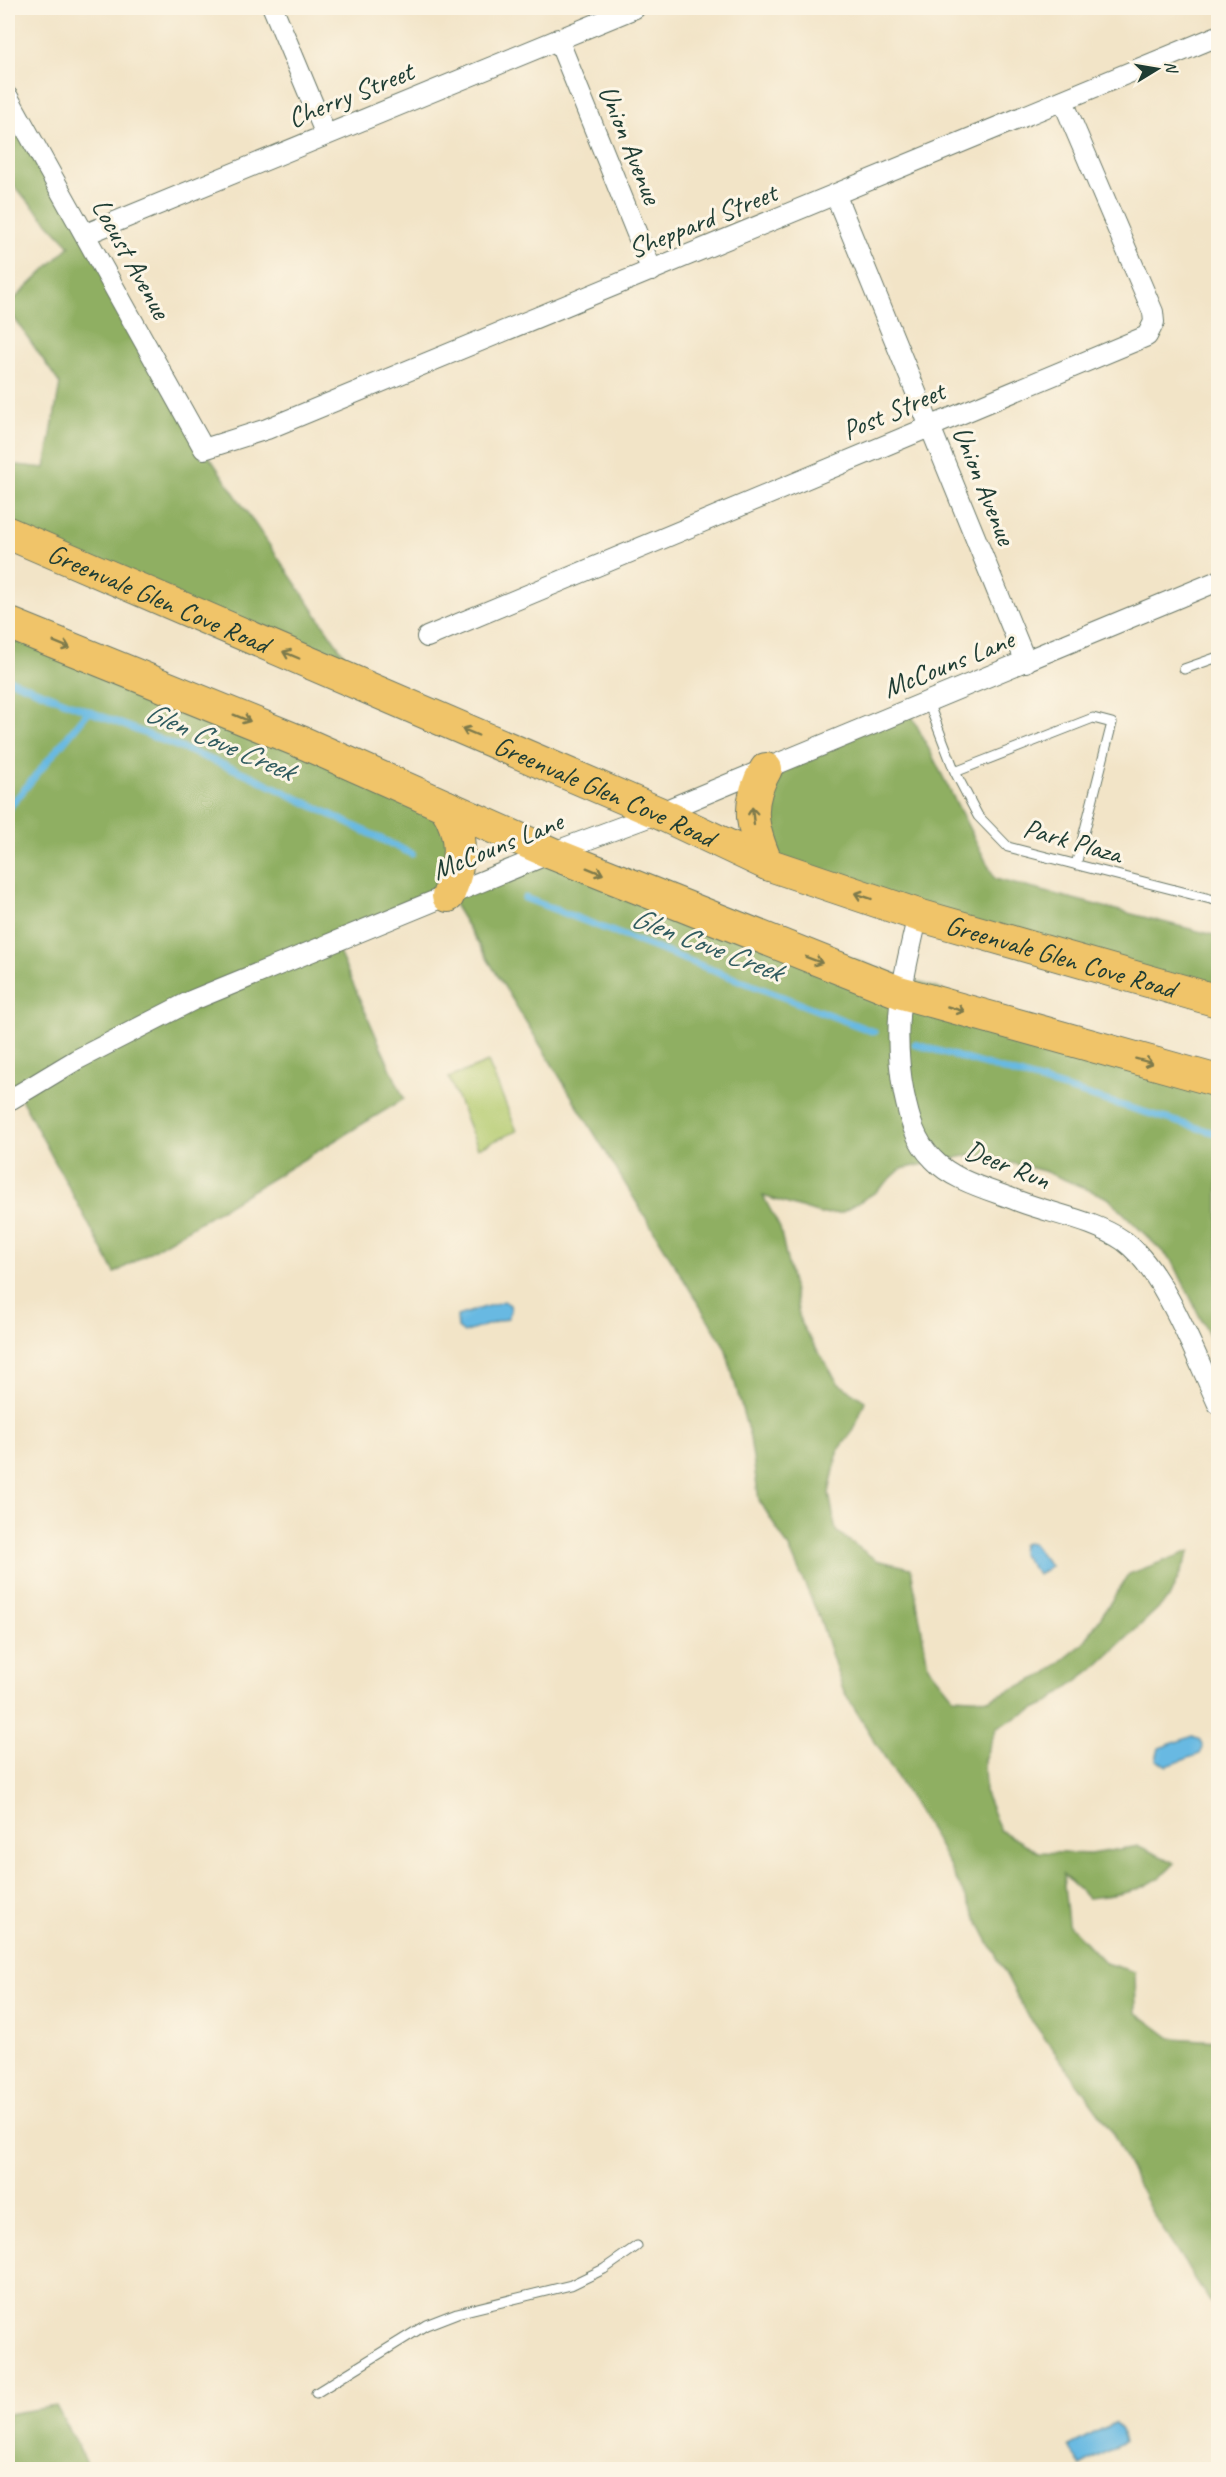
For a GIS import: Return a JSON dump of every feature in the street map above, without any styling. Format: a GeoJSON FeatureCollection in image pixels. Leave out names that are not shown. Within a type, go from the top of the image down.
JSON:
{"type":"FeatureCollection","features":[{"type":"Feature","properties":{"kind":"main road","name":"Greenvale Glen Cove Road"},"geometry":{"type":"LineString","coordinates":[[8,533],[659,813],[767,864],[918,915],[1218,1001]]}},
{"type":"Feature","properties":{"kind":"main road"},"geometry":{"type":"LineString","coordinates":[[8,623],[306,744],[551,853],[899,992],[1218,1081]]}},
{"type":"Feature","properties":{"kind":"main road"},"geometry":{"type":"LineString","coordinates":[[766,769],[753,796],[752,811],[758,844],[767,864]]}},
{"type":"Feature","properties":{"kind":"main road"},"geometry":{"type":"LineString","coordinates":[[446,806],[453,818],[460,848],[459,865],[448,896]]}},
{"type":"Feature","properties":{"kind":"street"},"geometry":{"type":"LineString","coordinates":[[273,8],[326,135]]}},
{"type":"Feature","properties":{"kind":"street","name":"Cherry Street"},"geometry":{"type":"LineString","coordinates":[[86,234],[635,8]]}},
{"type":"Feature","properties":{"kind":"street","name":"Sheppard Street"},"geometry":{"type":"LineString","coordinates":[[204,449],[267,429],[836,196],[1218,36]]}},
{"type":"Feature","properties":{"kind":"street","name":"Union Avenue"},"geometry":{"type":"LineString","coordinates":[[558,39],[652,271]]}},
{"type":"Feature","properties":{"kind":"street","name":"Locust Avenue"},"geometry":{"type":"LineString","coordinates":[[8,97],[204,449]]}},
{"type":"Feature","properties":{"kind":"street","name":"Post Street"},"geometry":{"type":"LineString","coordinates":[[427,637],[1147,336],[1154,322],[1153,312],[1063,101]]}},
{"type":"Feature","properties":{"kind":"street","name":"Union Avenue"},"geometry":{"type":"LineString","coordinates":[[836,196],[1026,662]]}},
{"type":"Feature","properties":{"kind":"street","name":"McCouns Lane"},"geometry":{"type":"LineString","coordinates":[[8,1101],[76,1060],[193,999],[551,853],[659,813],[1218,581]]}},
{"type":"Feature","properties":{"kind":"street","name":"Deer Run"},"geometry":{"type":"LineString","coordinates":[[918,915],[899,992],[897,1058],[910,1120],[920,1142],[933,1160],[949,1172],[1124,1241],[1149,1266],[1183,1328],[1218,1404]]}},
{"type":"Feature","properties":{"kind":"lane"},"geometry":{"type":"LineString","coordinates":[[1184,669],[1218,657]]}},
{"type":"Feature","properties":{"kind":"lane","name":"Park Plaza"},"geometry":{"type":"LineString","coordinates":[[928,702],[955,772],[978,816],[1008,847],[1218,901]]}},
{"type":"Feature","properties":{"kind":"lane"},"geometry":{"type":"LineString","coordinates":[[955,772],[1093,718],[1112,723],[1076,865]]}},
{"type":"Feature","properties":{"kind":"lane"},"geometry":{"type":"LineString","coordinates":[[316,2393],[426,2325],[458,2313],[571,2285],[604,2270],[637,2246]]}},
{"type":"Feature","properties":{"kind":"green space"},"geometry":{"type":"Polygon","coordinates":[[[8,97],[204,449],[366,687],[8,533],[8,464],[45,468],[60,384],[8,309],[8,305],[70,246],[8,180],[8,97]]]}},
{"type":"Feature","properties":{"kind":"green space"},"geometry":{"type":"Polygon","coordinates":[[[8,623],[445,806],[454,881],[551,853],[1218,1087],[1218,1354],[1173,1262],[1108,1198],[1044,1171],[975,1154],[901,1169],[876,1192],[841,1213],[820,1214],[763,1196],[780,1228],[801,1324],[838,1383],[865,1401],[854,1430],[838,1451],[829,1493],[836,1531],[876,1560],[911,1568],[928,1666],[953,1697],[990,1699],[1044,1675],[1083,1644],[1129,1574],[1190,1551],[1169,1598],[1098,1665],[1047,1703],[997,1727],[984,1760],[985,1793],[1000,1830],[1038,1852],[1090,1854],[1139,1846],[1175,1863],[1146,1886],[1124,1893],[1088,1898],[1063,1875],[1068,1924],[1105,1963],[1135,1972],[1136,2012],[1171,2038],[1218,2041],[1218,2314],[1151,2211],[1111,2130],[1025,2011],[933,1835],[843,1690],[820,1619],[789,1548],[759,1500],[750,1438],[725,1347],[449,896],[334,941],[404,1099],[115,1273],[19,1095],[8,1101],[8,623]]]}},
{"type":"Feature","properties":{"kind":"green space"},"geometry":{"type":"Polygon","coordinates":[[[909,710],[995,879],[1218,936],[1218,1001],[767,864],[759,772],[909,710]]]}},
{"type":"Feature","properties":{"kind":"green space"},"geometry":{"type":"Polygon","coordinates":[[[488,1062],[517,1131],[478,1148],[449,1078],[488,1062]]]}},
{"type":"Feature","properties":{"kind":"green space"},"geometry":{"type":"Polygon","coordinates":[[[56,2406],[90,2469],[8,2469],[8,2414],[56,2406]]]}},
{"type":"Feature","properties":{"kind":"water"},"geometry":{"type":"Polygon","coordinates":[[[504,1301],[510,1305],[511,1311],[508,1318],[464,1333],[458,1328],[457,1316],[504,1301]]]}},
{"type":"Feature","properties":{"kind":"water"},"geometry":{"type":"Polygon","coordinates":[[[1032,1543],[1050,1566],[1038,1575],[1021,1553],[1022,1545],[1032,1543]]]}},
{"type":"Feature","properties":{"kind":"water"},"geometry":{"type":"Polygon","coordinates":[[[1193,1736],[1200,1740],[1203,1748],[1200,1754],[1167,1766],[1156,1760],[1159,1748],[1193,1736]]]}},
{"type":"Feature","properties":{"kind":"water"},"geometry":{"type":"Polygon","coordinates":[[[1114,2423],[1121,2430],[1124,2442],[1080,2466],[1069,2446],[1114,2423]]]}},
{"type":"Feature","properties":{"kind":"waterway","name":"Glen Cove Creek"},"geometry":{"type":"LineString","coordinates":[[8,679],[249,775],[412,854]]}},
{"type":"Feature","properties":{"kind":"waterway"},"geometry":{"type":"LineString","coordinates":[[8,809],[89,711]]}},
{"type":"Feature","properties":{"kind":"waterway","name":"Glen Cove Creek"},"geometry":{"type":"LineString","coordinates":[[525,898],[874,1032]]}},
{"type":"Feature","properties":{"kind":"waterway","name":"Glen Cove Creek"},"geometry":{"type":"LineString","coordinates":[[915,1044],[1218,1134]]}}]}
